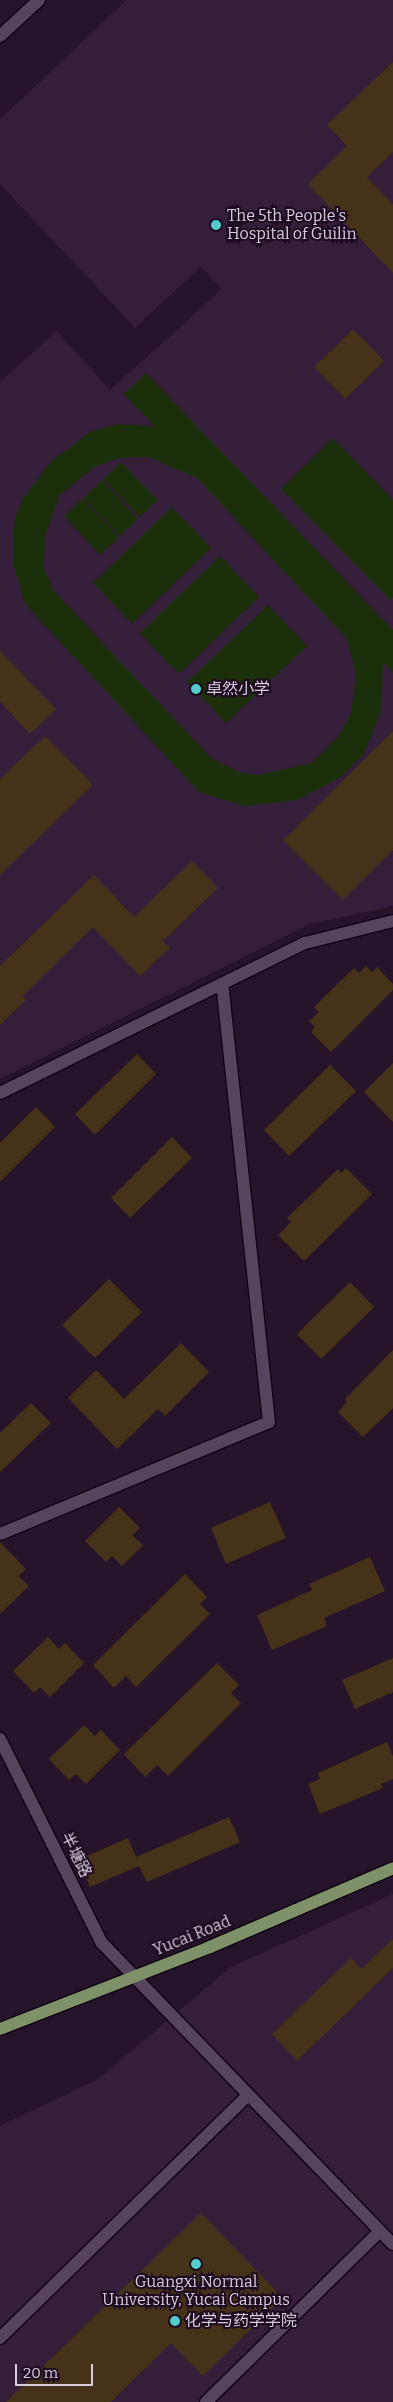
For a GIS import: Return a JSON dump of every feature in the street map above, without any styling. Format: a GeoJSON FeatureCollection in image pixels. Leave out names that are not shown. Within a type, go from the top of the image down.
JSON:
{"type":"FeatureCollection","features":[{"type":"Feature","properties":{"kind":"main road","name":"Yucai Road"},"geometry":{"type":"LineString","coordinates":[[0,2029],[134,1977],[393,1868]]}},
{"type":"Feature","properties":{"kind":"street"},"geometry":{"type":"LineString","coordinates":[[0,36],[37,1]]}},
{"type":"Feature","properties":{"kind":"street"},"geometry":{"type":"LineString","coordinates":[[0,1093],[304,943],[393,921]]}},
{"type":"Feature","properties":{"kind":"street"},"geometry":{"type":"LineString","coordinates":[[0,1534],[269,1422],[222,984]]}},
{"type":"Feature","properties":{"kind":"street","name":"半塘路"},"geometry":{"type":"LineString","coordinates":[[0,1739],[101,1942],[393,2244]]}},
{"type":"Feature","properties":{"kind":"street"},"geometry":{"type":"LineString","coordinates":[[0,2338],[248,2095]]}},
{"type":"Feature","properties":{"kind":"street"},"geometry":{"type":"LineString","coordinates":[[206,2402],[380,2231]]}},
{"type":"Feature","properties":{"kind":"shaded area","name":"卓然小学"},"geometry":{"type":"Polygon","coordinates":[[[127,0],[393,0],[393,906],[310,924],[0,1079],[0,382],[56,331],[110,390],[222,289],[201,266],[135,328],[0,184],[0,119],[127,0]]]}},
{"type":"Feature","properties":{"kind":"shaded area","name":"Guangxi Normal University, Yucai Campus"},"geometry":{"type":"Polygon","coordinates":[[[393,1894],[393,2402],[0,2402],[0,2126],[98,2079],[231,1967],[393,1894]]]}},
{"type":"Feature","properties":{"kind":"green space"},"geometry":{"type":"Polygon","coordinates":[[[146,373],[393,630],[393,673],[383,662],[382,708],[364,754],[341,777],[298,800],[244,806],[199,792],[27,606],[22,596],[13,562],[13,543],[15,518],[23,498],[51,462],[90,432],[117,424],[155,426],[124,394],[146,373]],[[148,457],[120,458],[94,467],[59,496],[45,536],[44,567],[53,590],[212,759],[239,772],[258,775],[312,763],[338,737],[351,714],[356,674],[347,639],[197,478],[148,457]]]}},
{"type":"Feature","properties":{"kind":"green space"},"geometry":{"type":"Polygon","coordinates":[[[333,438],[393,500],[393,596],[390,600],[281,489],[333,438]]]}},
{"type":"Feature","properties":{"kind":"green space"},"geometry":{"type":"Polygon","coordinates":[[[121,462],[158,500],[140,517],[103,479],[121,462]]]}},
{"type":"Feature","properties":{"kind":"green space"},"geometry":{"type":"Polygon","coordinates":[[[102,480],[138,519],[120,536],[83,498],[102,480]]]}},
{"type":"Feature","properties":{"kind":"green space"},"geometry":{"type":"Polygon","coordinates":[[[82,499],[119,537],[100,555],[64,516],[82,499]]]}},
{"type":"Feature","properties":{"kind":"green space"},"geometry":{"type":"Polygon","coordinates":[[[172,507],[211,548],[132,624],[93,583],[172,507]]]}},
{"type":"Feature","properties":{"kind":"green space"},"geometry":{"type":"Polygon","coordinates":[[[220,556],[259,597],[179,674],[140,633],[220,556]]]}},
{"type":"Feature","properties":{"kind":"green space"},"geometry":{"type":"Polygon","coordinates":[[[268,605],[307,646],[226,723],[187,682],[268,605]]]}},
{"type":"Feature","properties":{"kind":"building"},"geometry":{"type":"Polygon","coordinates":[[[393,62],[393,152],[367,177],[393,205],[393,273],[308,184],[347,146],[327,125],[393,62]]]}},
{"type":"Feature","properties":{"kind":"building"},"geometry":{"type":"Polygon","coordinates":[[[353,329],[384,361],[345,399],[314,367],[353,329]]]}},
{"type":"Feature","properties":{"kind":"building"},"geometry":{"type":"Polygon","coordinates":[[[0,651],[56,709],[30,734],[0,702],[0,651]]]}},
{"type":"Feature","properties":{"kind":"building"},"geometry":{"type":"Polygon","coordinates":[[[393,731],[393,850],[343,900],[283,840],[393,731]]]}},
{"type":"Feature","properties":{"kind":"building"},"geometry":{"type":"Polygon","coordinates":[[[45,736],[93,785],[0,875],[0,779],[45,736]]]}},
{"type":"Feature","properties":{"kind":"building"},"geometry":{"type":"Polygon","coordinates":[[[192,861],[218,888],[163,941],[170,948],[140,976],[93,927],[23,996],[26,1000],[0,1025],[0,966],[94,875],[134,917],[192,861]]]}},
{"type":"Feature","properties":{"kind":"building"},"geometry":{"type":"Polygon","coordinates":[[[366,966],[372,972],[377,967],[393,984],[393,990],[331,1052],[311,1032],[315,1027],[309,1021],[319,1012],[314,1007],[354,968],[359,973],[366,966]]]}},
{"type":"Feature","properties":{"kind":"building"},"geometry":{"type":"Polygon","coordinates":[[[137,1054],[156,1074],[95,1135],[75,1114],[137,1054]]]}},
{"type":"Feature","properties":{"kind":"building"},"geometry":{"type":"Polygon","coordinates":[[[393,1063],[393,1122],[364,1092],[393,1063]]]}},
{"type":"Feature","properties":{"kind":"building"},"geometry":{"type":"Polygon","coordinates":[[[330,1065],[356,1091],[289,1156],[264,1130],[330,1065]]]}},
{"type":"Feature","properties":{"kind":"building"},"geometry":{"type":"Polygon","coordinates":[[[36,1107],[55,1127],[0,1182],[0,1143],[36,1107]]]}},
{"type":"Feature","properties":{"kind":"building"},"geometry":{"type":"Polygon","coordinates":[[[172,1137],[192,1158],[130,1218],[111,1198],[172,1137]]]}},
{"type":"Feature","properties":{"kind":"building"},"geometry":{"type":"Polygon","coordinates":[[[346,1168],[372,1194],[304,1261],[278,1235],[291,1222],[287,1218],[338,1169],[341,1173],[346,1168]]]}},
{"type":"Feature","properties":{"kind":"building"},"geometry":{"type":"Polygon","coordinates":[[[109,1279],[142,1312],[95,1358],[62,1325],[109,1279]]]}},
{"type":"Feature","properties":{"kind":"building"},"geometry":{"type":"Polygon","coordinates":[[[350,1282],[374,1307],[321,1359],[297,1334],[350,1282]]]}},
{"type":"Feature","properties":{"kind":"building"},"geometry":{"type":"Polygon","coordinates":[[[181,1343],[209,1372],[165,1416],[158,1409],[117,1449],[68,1398],[96,1370],[124,1399],[181,1343]]]}},
{"type":"Feature","properties":{"kind":"building"},"geometry":{"type":"Polygon","coordinates":[[[393,1350],[393,1408],[363,1437],[338,1412],[347,1402],[345,1399],[393,1350]]]}},
{"type":"Feature","properties":{"kind":"building"},"geometry":{"type":"Polygon","coordinates":[[[31,1403],[51,1423],[0,1472],[0,1433],[31,1403]]]}},
{"type":"Feature","properties":{"kind":"building"},"geometry":{"type":"Polygon","coordinates":[[[270,1502],[286,1538],[226,1564],[211,1528],[270,1502]]]}},
{"type":"Feature","properties":{"kind":"building"},"geometry":{"type":"Polygon","coordinates":[[[119,1507],[140,1528],[132,1535],[143,1545],[122,1566],[112,1556],[106,1562],[85,1541],[119,1507]]]}},
{"type":"Feature","properties":{"kind":"building"},"geometry":{"type":"Polygon","coordinates":[[[0,1542],[26,1569],[19,1576],[29,1586],[0,1614],[0,1542]]]}},
{"type":"Feature","properties":{"kind":"building"},"geometry":{"type":"Polygon","coordinates":[[[370,1557],[385,1591],[324,1618],[327,1626],[272,1650],[257,1615],[312,1590],[309,1584],[370,1557]]]}},
{"type":"Feature","properties":{"kind":"building"},"geometry":{"type":"Polygon","coordinates":[[[185,1574],[207,1597],[200,1604],[210,1614],[136,1687],[126,1676],[114,1688],[93,1665],[185,1574]]]}},
{"type":"Feature","properties":{"kind":"building"},"geometry":{"type":"Polygon","coordinates":[[[48,1637],[59,1649],[65,1643],[84,1663],[50,1697],[40,1687],[34,1693],[13,1671],[48,1637]]]}},
{"type":"Feature","properties":{"kind":"building"},"geometry":{"type":"Polygon","coordinates":[[[393,1658],[393,1692],[355,1709],[342,1680],[393,1658]]]}},
{"type":"Feature","properties":{"kind":"building"},"geometry":{"type":"Polygon","coordinates":[[[217,1663],[239,1685],[231,1693],[241,1703],[168,1776],[157,1765],[145,1777],[124,1754],[217,1663]]]}},
{"type":"Feature","properties":{"kind":"building"},"geometry":{"type":"Polygon","coordinates":[[[84,1725],[95,1736],[101,1730],[120,1750],[86,1784],[76,1774],[69,1780],[49,1759],[84,1725]]]}},
{"type":"Feature","properties":{"kind":"building"},"geometry":{"type":"Polygon","coordinates":[[[387,1742],[393,1756],[393,1779],[381,1784],[383,1788],[320,1814],[308,1784],[320,1779],[318,1773],[387,1742]]]}},
{"type":"Feature","properties":{"kind":"building"},"geometry":{"type":"Polygon","coordinates":[[[229,1817],[240,1842],[147,1882],[139,1866],[90,1887],[78,1860],[128,1838],[136,1857],[229,1817]]]}},
{"type":"Feature","properties":{"kind":"building"},"geometry":{"type":"Polygon","coordinates":[[[393,1939],[393,1968],[297,2061],[272,2034],[351,1958],[361,1969],[393,1939]]]}},
{"type":"Feature","properties":{"kind":"building","name":"化学与药学学院"},"geometry":{"type":"Polygon","coordinates":[[[201,2213],[283,2298],[203,2376],[171,2343],[111,2402],[6,2402],[201,2213]]]}},
{"type":"Feature","properties":{"kind":"place","name":"The 5th People's Hospital of Guilin"},"geometry":{"type":"Point","coordinates":[216,225]}},
{"type":"Feature","properties":{"kind":"place","name":"卓然小学"},"geometry":{"type":"Point","coordinates":[196,689]}},
{"type":"Feature","properties":{"kind":"place","name":"Guangxi Normal University, Yucai Campus"},"geometry":{"type":"Point","coordinates":[196,2264]}},
{"type":"Feature","properties":{"kind":"place","name":"化学与药学学院"},"geometry":{"type":"Point","coordinates":[175,2321]}}]}
